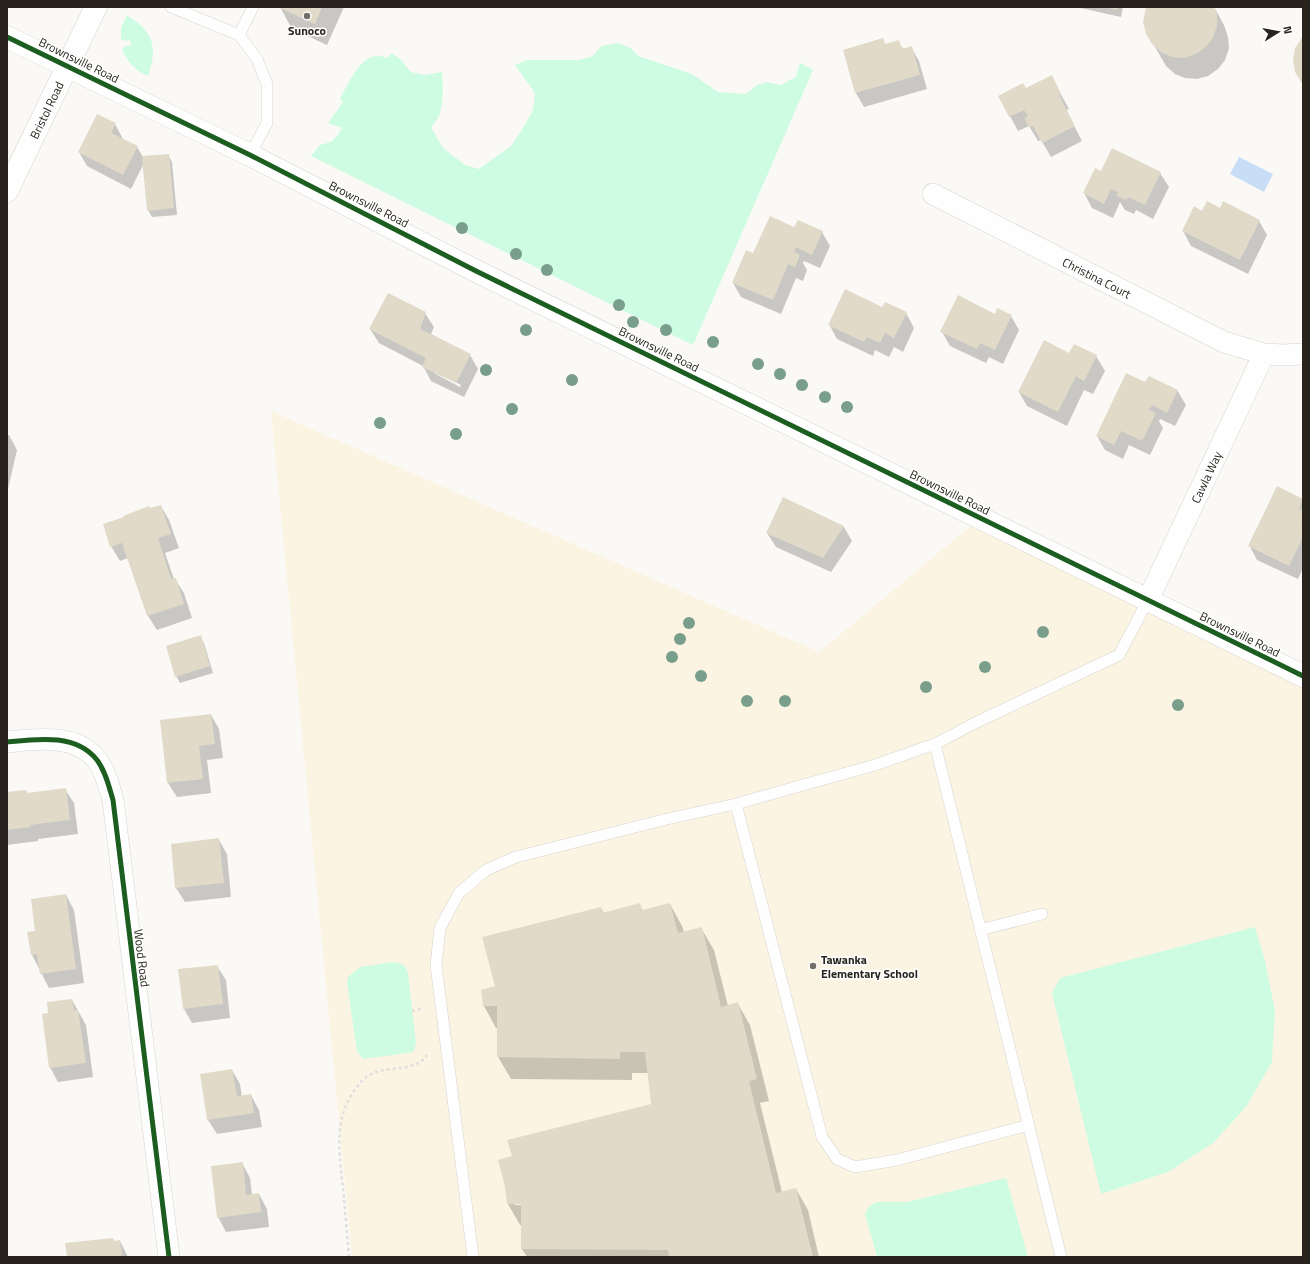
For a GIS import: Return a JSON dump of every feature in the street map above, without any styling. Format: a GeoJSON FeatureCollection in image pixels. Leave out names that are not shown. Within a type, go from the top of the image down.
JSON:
{"type":"FeatureCollection","features":[{"type":"Feature","properties":{"kind":"street","name":"Bristol Road"},"geometry":{"type":"LineString","coordinates":[[7,191],[96,7]]}},
{"type":"Feature","properties":{"kind":"street","name":"Brownsville Road"},"geometry":{"type":"LineString","coordinates":[[7,37],[250,155],[476,271],[1303,676]]}},
{"type":"Feature","properties":{"kind":"street","name":"Christina Court"},"geometry":{"type":"LineString","coordinates":[[933,194],[1224,342],[1264,354],[1303,354]]}},
{"type":"Feature","properties":{"kind":"street","name":"Cawla Way"},"geometry":{"type":"LineString","coordinates":[[1148,600],[1264,354]]}},
{"type":"Feature","properties":{"kind":"street","name":"Wood Road"},"geometry":{"type":"LineString","coordinates":[[7,742],[42,738],[74,743],[89,752],[97,760],[106,777],[113,800],[169,1257]]}},
{"type":"Feature","properties":{"kind":"lane"},"geometry":{"type":"LineString","coordinates":[[171,7],[239,35],[257,59],[268,84],[267,123],[250,155]]}},
{"type":"Feature","properties":{"kind":"lane"},"geometry":{"type":"LineString","coordinates":[[239,35],[253,7]]}},
{"type":"Feature","properties":{"kind":"lane"},"geometry":{"type":"LineString","coordinates":[[473,1257],[436,965],[440,928],[459,893],[486,870],[516,857],[667,819],[736,804],[872,766],[935,744],[1119,655],[1148,600]]}},
{"type":"Feature","properties":{"kind":"lane"},"geometry":{"type":"LineString","coordinates":[[935,744],[1061,1257]]}},
{"type":"Feature","properties":{"kind":"lane"},"geometry":{"type":"LineString","coordinates":[[736,804],[822,1137],[837,1159],[855,1167],[897,1160],[1028,1125]]}},
{"type":"Feature","properties":{"kind":"lane"},"geometry":{"type":"LineString","coordinates":[[980,930],[1042,914]]}},
{"type":"Feature","properties":{"kind":"path"},"geometry":{"type":"LineString","coordinates":[[412,1011],[421,1009],[422,1017]]}},
{"type":"Feature","properties":{"kind":"path"},"geometry":{"type":"LineString","coordinates":[[349,1257],[339,1150],[342,1117],[355,1091],[364,1080],[373,1073],[391,1068],[413,1065],[423,1061],[428,1054]]}},
{"type":"Feature","properties":{"kind":"shaded area","name":"Tawanka Elementary School"},"geometry":{"type":"Polygon","coordinates":[[[271,411],[819,652],[980,518],[1303,675],[1303,1257],[352,1257],[271,411]]]}},
{"type":"Feature","properties":{"kind":"green space"},"geometry":{"type":"Polygon","coordinates":[[[127,15],[143,28],[151,41],[153,56],[148,76],[132,66],[122,49],[131,45],[130,40],[125,41],[121,39],[121,28],[127,15]]]}},
{"type":"Feature","properties":{"kind":"green space"},"geometry":{"type":"Polygon","coordinates":[[[619,43],[631,48],[638,56],[692,74],[718,92],[746,94],[757,85],[767,82],[781,85],[796,77],[800,63],[813,70],[693,345],[311,156],[320,145],[331,142],[342,128],[328,123],[343,102],[340,99],[353,75],[362,63],[372,57],[380,56],[387,58],[392,53],[401,60],[411,72],[425,75],[442,72],[442,105],[439,116],[431,127],[443,148],[465,165],[479,169],[511,146],[533,110],[535,93],[515,65],[527,60],[579,60],[593,56],[601,46],[619,43]]]}},
{"type":"Feature","properties":{"kind":"green space"},"geometry":{"type":"Polygon","coordinates":[[[1255,927],[1265,961],[1275,1011],[1272,1062],[1246,1107],[1213,1143],[1168,1172],[1101,1194],[1052,993],[1060,978],[1255,927]]]}},
{"type":"Feature","properties":{"kind":"green space"},"geometry":{"type":"Polygon","coordinates":[[[393,962],[403,965],[408,974],[416,1043],[414,1051],[363,1059],[357,1052],[347,983],[348,977],[360,967],[393,962]]]}},
{"type":"Feature","properties":{"kind":"green space"},"geometry":{"type":"Polygon","coordinates":[[[1006,1178],[1028,1257],[877,1257],[865,1214],[869,1206],[877,1202],[907,1202],[1006,1178]]]}},
{"type":"Feature","properties":{"kind":"water"},"geometry":{"type":"Polygon","coordinates":[[[1239,157],[1273,174],[1264,192],[1230,174],[1239,157]]]}},
{"type":"Feature","properties":{"kind":"building","name":"Sunoco"},"geometry":{"type":"Polygon","coordinates":[[[278,7],[322,7],[315,24],[278,7]]]}},
{"type":"Feature","properties":{"kind":"building"},"geometry":{"type":"Polygon","coordinates":[[[1104,7],[1118,7],[1117,10],[1104,7]]]}},
{"type":"Feature","properties":{"kind":"building"},"geometry":{"type":"Polygon","coordinates":[[[1146,7],[1214,7],[1217,14],[1217,26],[1213,38],[1206,47],[1196,54],[1184,58],[1172,57],[1161,52],[1152,44],[1146,34],[1143,22],[1146,7]]]}},
{"type":"Feature","properties":{"kind":"building"},"geometry":{"type":"Polygon","coordinates":[[[1303,36],[1303,85],[1295,72],[1293,60],[1295,48],[1303,36]]]}},
{"type":"Feature","properties":{"kind":"building"},"geometry":{"type":"Polygon","coordinates":[[[883,38],[885,44],[899,40],[902,49],[912,46],[920,75],[855,93],[843,50],[883,38]]]}},
{"type":"Feature","properties":{"kind":"building"},"geometry":{"type":"Polygon","coordinates":[[[1052,75],[1061,94],[1059,95],[1075,126],[1042,143],[1033,126],[1029,127],[1024,118],[1028,116],[1024,110],[1009,117],[998,96],[1023,83],[1026,88],[1052,75]]]}},
{"type":"Feature","properties":{"kind":"building"},"geometry":{"type":"Polygon","coordinates":[[[97,114],[116,123],[111,133],[138,146],[123,175],[78,152],[97,114]]]}},
{"type":"Feature","properties":{"kind":"building"},"geometry":{"type":"Polygon","coordinates":[[[1112,148],[1161,172],[1145,205],[1128,197],[1126,200],[1116,196],[1118,192],[1111,189],[1104,204],[1083,193],[1095,168],[1101,171],[1112,148]]]}},
{"type":"Feature","properties":{"kind":"building"},"geometry":{"type":"Polygon","coordinates":[[[169,154],[174,208],[147,211],[142,156],[169,154]]]}},
{"type":"Feature","properties":{"kind":"building"},"geometry":{"type":"Polygon","coordinates":[[[1207,201],[1220,208],[1223,201],[1260,220],[1240,260],[1182,231],[1194,206],[1202,211],[1207,201]]]}},
{"type":"Feature","properties":{"kind":"building"},"geometry":{"type":"Polygon","coordinates":[[[770,216],[794,227],[798,220],[823,231],[812,255],[796,247],[794,252],[800,255],[795,267],[788,264],[773,300],[732,283],[746,250],[753,253],[770,216]]]}},
{"type":"Feature","properties":{"kind":"building"},"geometry":{"type":"Polygon","coordinates":[[[845,289],[882,307],[885,302],[907,312],[894,338],[885,333],[880,343],[867,337],[864,342],[828,325],[845,289]]]}},
{"type":"Feature","properties":{"kind":"building"},"geometry":{"type":"Polygon","coordinates":[[[388,293],[426,312],[420,329],[471,354],[456,383],[422,367],[426,358],[369,329],[388,293]]]}},
{"type":"Feature","properties":{"kind":"building"},"geometry":{"type":"Polygon","coordinates":[[[958,295],[995,314],[997,308],[1012,315],[995,350],[980,343],[977,349],[940,332],[958,295]]]}},
{"type":"Feature","properties":{"kind":"building"},"geometry":{"type":"Polygon","coordinates":[[[1044,340],[1069,353],[1074,344],[1097,355],[1084,381],[1076,376],[1058,412],[1018,392],[1044,340]]]}},
{"type":"Feature","properties":{"kind":"building"},"geometry":{"type":"Polygon","coordinates":[[[1126,373],[1145,382],[1149,376],[1178,390],[1167,413],[1152,405],[1149,410],[1156,413],[1142,441],[1121,431],[1114,445],[1096,436],[1126,373]]]}},
{"type":"Feature","properties":{"kind":"building"},"geometry":{"type":"Polygon","coordinates":[[[1277,486],[1303,499],[1299,509],[1303,511],[1303,522],[1301,526],[1303,527],[1303,537],[1289,566],[1248,546],[1277,486]]]}},
{"type":"Feature","properties":{"kind":"building"},"geometry":{"type":"Polygon","coordinates":[[[783,497],[844,526],[823,558],[766,533],[783,497]]]}},
{"type":"Feature","properties":{"kind":"building"},"geometry":{"type":"Polygon","coordinates":[[[161,505],[171,534],[158,538],[171,579],[176,578],[184,604],[147,616],[122,543],[110,547],[103,524],[149,506],[150,508],[161,505]]]}},
{"type":"Feature","properties":{"kind":"building"},"geometry":{"type":"Polygon","coordinates":[[[201,635],[210,666],[175,677],[166,646],[201,635]]]}},
{"type":"Feature","properties":{"kind":"building"},"geometry":{"type":"Polygon","coordinates":[[[211,714],[215,744],[199,746],[203,779],[167,783],[160,720],[211,714]]]}},
{"type":"Feature","properties":{"kind":"building"},"geometry":{"type":"Polygon","coordinates":[[[66,788],[70,820],[30,825],[30,827],[7,830],[7,792],[26,790],[27,793],[66,788]]]}},
{"type":"Feature","properties":{"kind":"building"},"geometry":{"type":"Polygon","coordinates":[[[219,838],[224,883],[175,888],[171,844],[219,838]]]}},
{"type":"Feature","properties":{"kind":"building"},"geometry":{"type":"Polygon","coordinates":[[[66,894],[76,969],[40,974],[37,954],[31,955],[27,932],[35,931],[31,899],[66,894]]]}},
{"type":"Feature","properties":{"kind":"building"},"geometry":{"type":"Polygon","coordinates":[[[640,903],[642,910],[670,903],[678,933],[702,927],[721,1007],[738,1002],[757,1079],[749,1081],[776,1193],[796,1188],[813,1257],[669,1257],[668,1250],[521,1249],[521,1204],[507,1204],[505,1187],[498,1160],[512,1156],[507,1140],[651,1104],[645,1052],[620,1052],[620,1059],[497,1057],[497,1006],[483,1006],[481,990],[495,986],[482,937],[601,907],[602,913],[640,903]]]}},
{"type":"Feature","properties":{"kind":"building"},"geometry":{"type":"Polygon","coordinates":[[[218,965],[223,1004],[183,1009],[178,969],[218,965]]]}},
{"type":"Feature","properties":{"kind":"building"},"geometry":{"type":"Polygon","coordinates":[[[72,999],[74,1010],[78,1010],[86,1063],[49,1068],[42,1014],[48,1013],[47,1002],[72,999]]]}},
{"type":"Feature","properties":{"kind":"building"},"geometry":{"type":"Polygon","coordinates":[[[232,1069],[237,1096],[251,1094],[254,1113],[207,1120],[200,1074],[232,1069]]]}},
{"type":"Feature","properties":{"kind":"building"},"geometry":{"type":"Polygon","coordinates":[[[243,1162],[246,1195],[259,1193],[261,1212],[217,1218],[211,1166],[243,1162]]]}},
{"type":"Feature","properties":{"kind":"building"},"geometry":{"type":"Polygon","coordinates":[[[113,1238],[114,1241],[120,1240],[122,1255],[116,1257],[67,1257],[65,1243],[113,1238]]]}},
{"type":"Feature","properties":{"kind":"cycle path"},"geometry":{"type":"LineString","coordinates":[[7,37],[250,155],[476,271],[1303,676]]}},
{"type":"Feature","properties":{"kind":"cycle path"},"geometry":{"type":"LineString","coordinates":[[7,742],[43,739],[78,745],[88,751],[97,760],[103,769],[109,785],[113,800],[169,1257]]}},
{"type":"Feature","properties":{"kind":"place","name":"Sunoco"},"geometry":{"type":"Point","coordinates":[307,16]}},
{"type":"Feature","properties":{"kind":"place","name":"Tawanka Elementary School"},"geometry":{"type":"Point","coordinates":[813,966]}}]}
